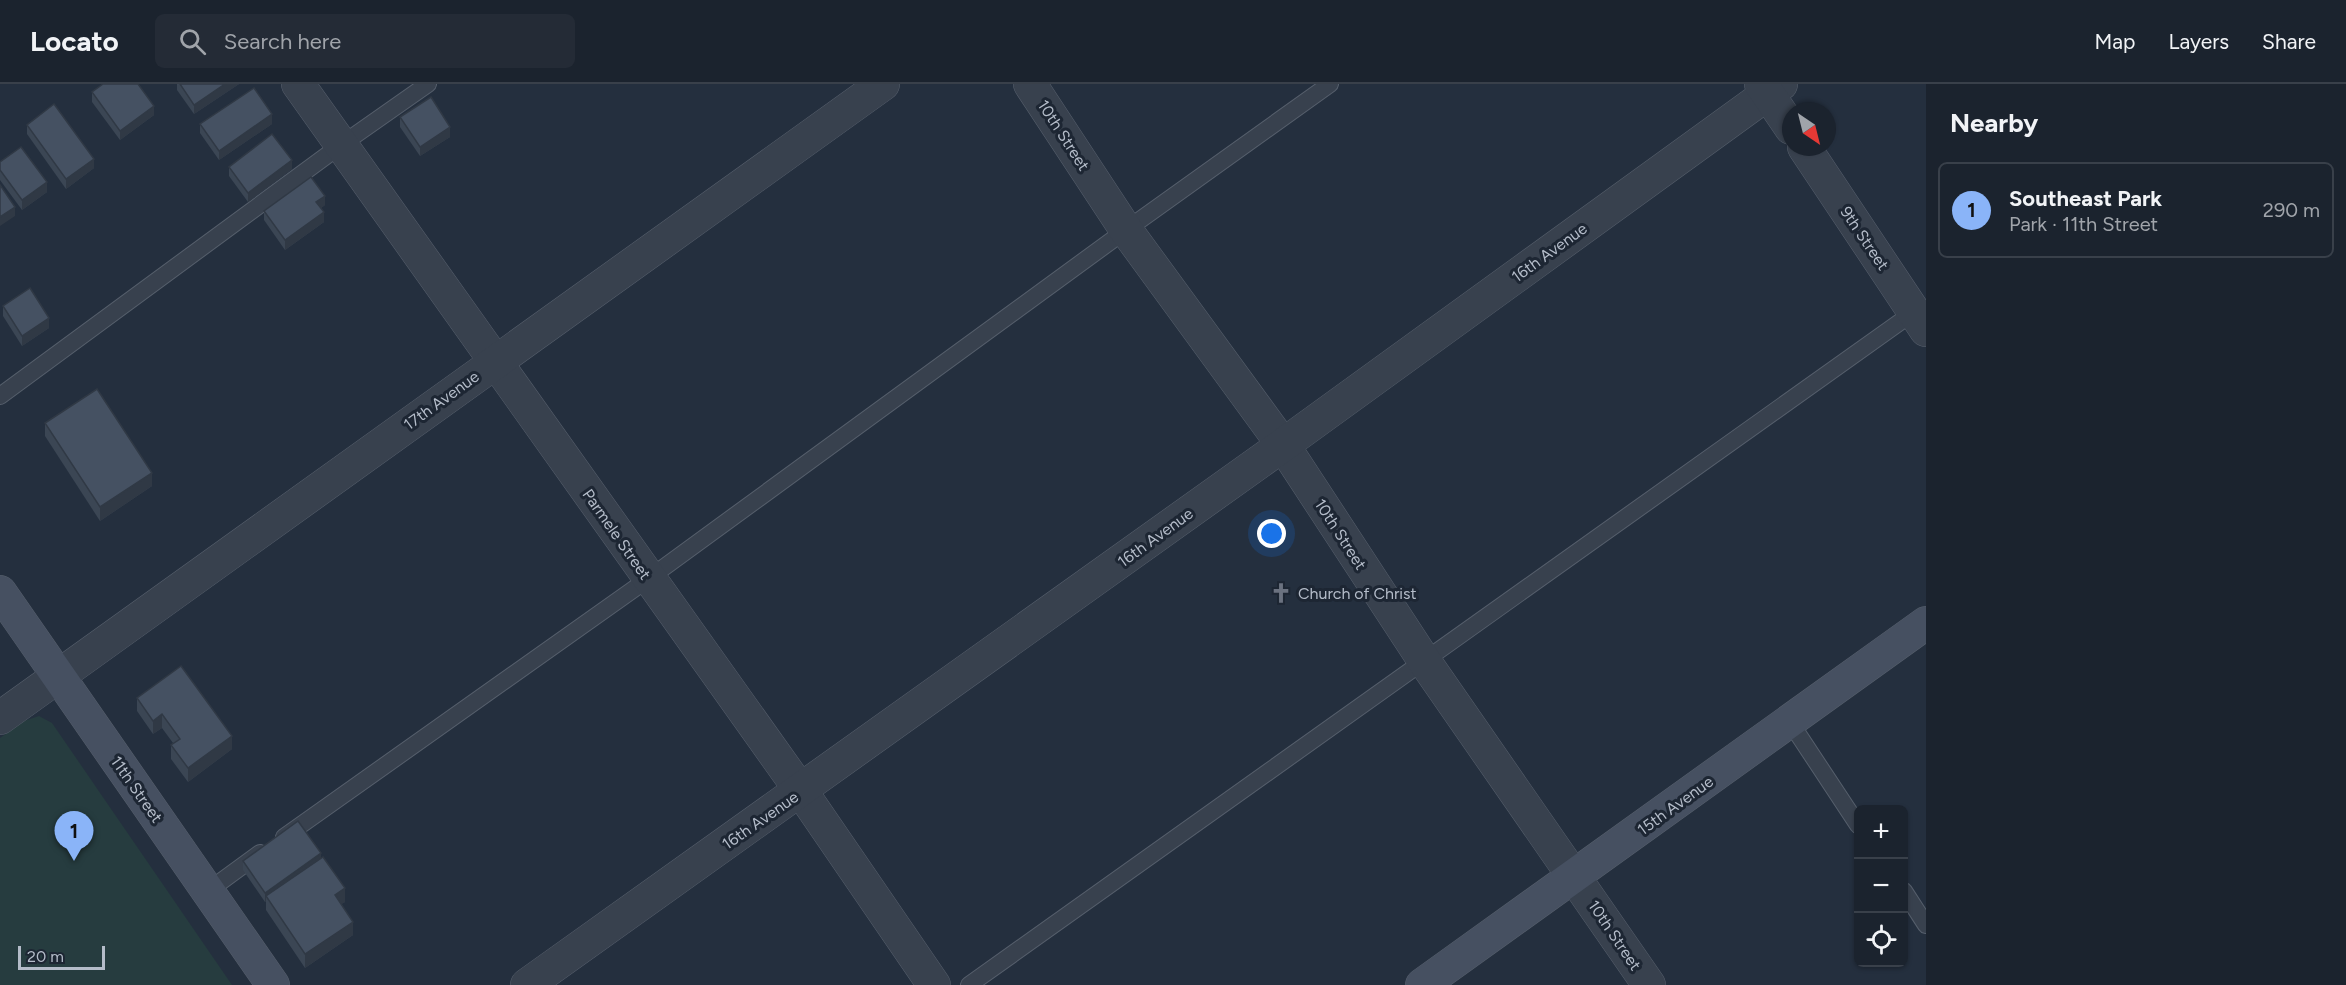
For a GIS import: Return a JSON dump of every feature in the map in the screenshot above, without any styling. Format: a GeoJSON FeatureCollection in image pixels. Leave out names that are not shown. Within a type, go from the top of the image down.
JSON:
{"type":"FeatureCollection","features":[{"type":"Feature","properties":{"kind":"main road","name":"11th Street"},"geometry":{"type":"LineString","coordinates":[[0,592],[273,985]]}},
{"type":"Feature","properties":{"kind":"main road","name":"15th Avenue"},"geometry":{"type":"LineString","coordinates":[[1422,985],[1926,623]]}},
{"type":"Feature","properties":{"kind":"street","name":"Parmele Street"},"geometry":{"type":"LineString","coordinates":[[298,84],[801,791],[934,985]]}},
{"type":"Feature","properties":{"kind":"street","name":"17th Avenue"},"geometry":{"type":"LineString","coordinates":[[0,718],[494,361],[883,84]]}},
{"type":"Feature","properties":{"kind":"street","name":"10th Street"},"geometry":{"type":"LineString","coordinates":[[1030,84],[1126,230],[1283,445],[1425,662],[1649,985]]}},
{"type":"Feature","properties":{"kind":"street"},"geometry":{"type":"LineString","coordinates":[[1770,87],[1782,110]]}},
{"type":"Feature","properties":{"kind":"street","name":"16th Avenue"},"geometry":{"type":"LineString","coordinates":[[527,985],[1283,445],[1770,87]]}},
{"type":"Feature","properties":{"kind":"street","name":"9th Street"},"geometry":{"type":"LineString","coordinates":[[1810,156],[1920,321]]}},
{"type":"Feature","properties":{"kind":"lane"},"geometry":{"type":"LineString","coordinates":[[0,396],[341,145],[428,84]]}},
{"type":"Feature","properties":{"kind":"lane"},"geometry":{"type":"LineString","coordinates":[[208,891],[648,579],[1330,84]]}},
{"type":"Feature","properties":{"kind":"lane"},"geometry":{"type":"LineString","coordinates":[[969,985],[1425,662],[1920,321]]}},
{"type":"Feature","properties":{"kind":"lane"},"geometry":{"type":"LineString","coordinates":[[1790,722],[1854,819]]}},
{"type":"Feature","properties":{"kind":"lane"},"geometry":{"type":"LineString","coordinates":[[1908,897],[1926,925]]}},
{"type":"Feature","properties":{"kind":"green space"},"geometry":{"type":"Polygon","coordinates":[[[39,716],[52,723],[232,985],[0,985],[0,738],[24,721],[39,716]]]}},
{"type":"Feature","properties":{"kind":"building"},"geometry":{"type":"Polygon","coordinates":[[[103,84],[138,84],[154,106],[120,131],[92,92],[103,84]]]}},
{"type":"Feature","properties":{"kind":"building"},"geometry":{"type":"Polygon","coordinates":[[[180,84],[225,84],[194,105],[180,84]]]}},
{"type":"Feature","properties":{"kind":"building"},"geometry":{"type":"Polygon","coordinates":[[[254,88],[272,114],[219,151],[200,124],[254,88]]]}},
{"type":"Feature","properties":{"kind":"building"},"geometry":{"type":"Polygon","coordinates":[[[431,97],[450,127],[420,147],[400,117],[431,97]]]}},
{"type":"Feature","properties":{"kind":"building"},"geometry":{"type":"Polygon","coordinates":[[[54,104],[94,159],[66,179],[27,125],[54,104]]]}},
{"type":"Feature","properties":{"kind":"building"},"geometry":{"type":"Polygon","coordinates":[[[272,134],[292,160],[248,193],[229,167],[272,134]]]}},
{"type":"Feature","properties":{"kind":"building"},"geometry":{"type":"Polygon","coordinates":[[[21,147],[47,182],[22,200],[0,170],[0,162],[21,147]]]}},
{"type":"Feature","properties":{"kind":"building"},"geometry":{"type":"Polygon","coordinates":[[[311,177],[325,196],[316,202],[324,212],[285,240],[264,211],[311,177]]]}},
{"type":"Feature","properties":{"kind":"building"},"geometry":{"type":"Polygon","coordinates":[[[0,185],[15,207],[0,217],[0,185]]]}},
{"type":"Feature","properties":{"kind":"building"},"geometry":{"type":"Polygon","coordinates":[[[30,288],[49,318],[22,336],[3,306],[30,288]]]}},
{"type":"Feature","properties":{"kind":"building"},"geometry":{"type":"Polygon","coordinates":[[[97,389],[152,473],[100,507],[45,423],[97,389]]]}},
{"type":"Feature","properties":{"kind":"building"},"geometry":{"type":"Polygon","coordinates":[[[181,666],[232,736],[188,768],[171,745],[180,739],[162,714],[153,721],[137,698],[181,666]]]}},
{"type":"Feature","properties":{"kind":"building"},"geometry":{"type":"Polygon","coordinates":[[[298,821],[321,853],[265,893],[243,861],[298,821]]]}},
{"type":"Feature","properties":{"kind":"building"},"geometry":{"type":"Polygon","coordinates":[[[323,857],[345,888],[335,895],[353,922],[305,954],[266,896],[323,857]]]}},
{"type":"Feature","properties":{"kind":"place","name":"Church of Christ"},"geometry":{"type":"Point","coordinates":[1281,593]}},
{"type":"Feature","properties":{"kind":"place","name":"Southeast Park"},"geometry":{"type":"Point","coordinates":[74,861]}}]}
